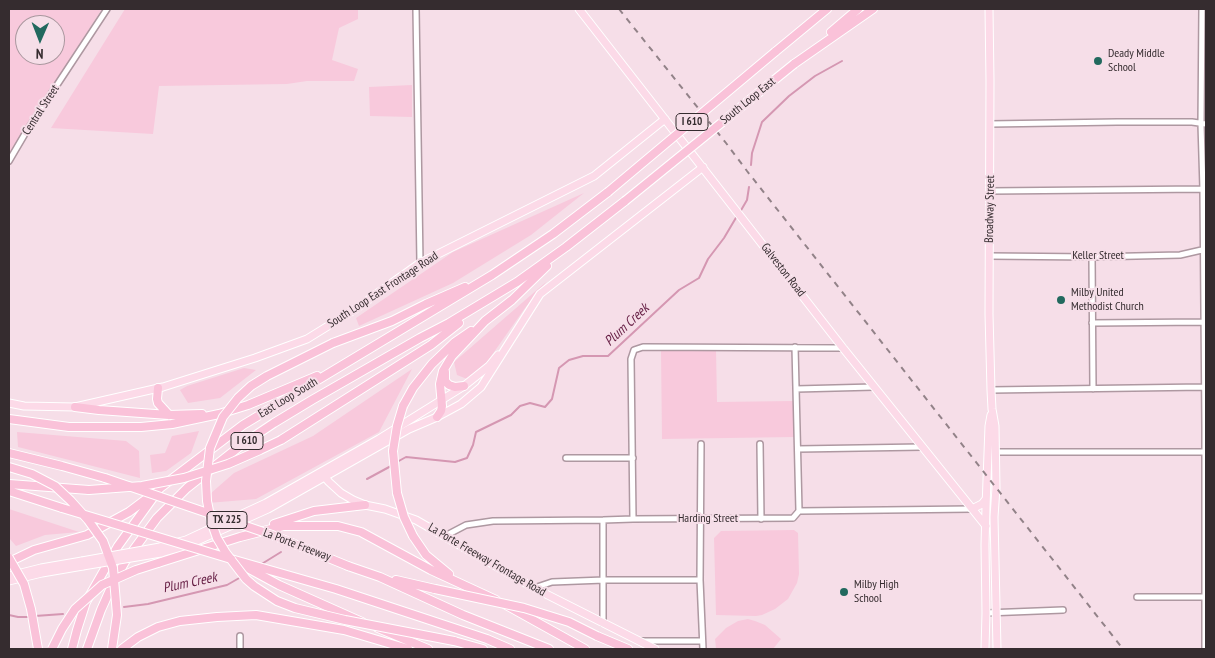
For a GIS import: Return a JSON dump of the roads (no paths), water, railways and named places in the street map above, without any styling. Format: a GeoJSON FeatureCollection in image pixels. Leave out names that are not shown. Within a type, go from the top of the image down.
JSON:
{"type":"FeatureCollection","features":[{"type":"Feature","properties":{"kind":"highway","name":"South Loop East"},"geometry":{"type":"LineString","coordinates":[[553,234],[608,192],[824,9]]}},
{"type":"Feature","properties":{"kind":"highway"},"geometry":{"type":"LineString","coordinates":[[840,28],[858,9]]}},
{"type":"Feature","properties":{"kind":"highway"},"geometry":{"type":"LineString","coordinates":[[840,28],[874,9]]}},
{"type":"Feature","properties":{"kind":"highway","name":"South Loop East"},"geometry":{"type":"LineString","coordinates":[[566,247],[840,28]]}},
{"type":"Feature","properties":{"kind":"highway","name":"East Loop South"},"geometry":{"type":"LineString","coordinates":[[72,649],[86,602],[118,546],[160,488],[243,425],[492,275],[553,234]]}},
{"type":"Feature","properties":{"kind":"highway"},"geometry":{"type":"LineString","coordinates":[[469,588],[442,570],[426,554],[413,536],[404,517],[397,493],[394,470],[393,451],[397,426],[403,406],[413,388],[432,364],[455,342],[512,300],[566,247]]}},
{"type":"Feature","properties":{"kind":"highway","name":"East Loop South"},"geometry":{"type":"LineString","coordinates":[[87,649],[101,610],[126,560],[157,518],[187,488],[244,443],[274,423],[420,338],[449,324],[518,282],[566,247]]}},
{"type":"Feature","properties":{"kind":"highway"},"geometry":{"type":"LineString","coordinates":[[484,649],[454,641],[344,620],[295,608],[277,601],[254,586],[246,578],[226,553],[217,538],[207,501],[206,480],[210,448],[222,417],[238,398],[252,386],[267,376],[334,343],[392,321],[492,275]]}},
{"type":"Feature","properties":{"kind":"highway"},"geometry":{"type":"LineString","coordinates":[[9,484],[89,490],[142,486],[184,478],[228,464],[281,440],[431,345],[478,306]]}},
{"type":"Feature","properties":{"kind":"highway"},"geometry":{"type":"LineString","coordinates":[[438,417],[442,406],[440,384],[445,369],[452,356],[485,321]]}},
{"type":"Feature","properties":{"kind":"highway"},"geometry":{"type":"LineString","coordinates":[[9,419],[69,427],[142,427],[172,424],[219,414],[248,405],[342,365]]}},
{"type":"Feature","properties":{"kind":"highway"},"geometry":{"type":"LineString","coordinates":[[445,369],[447,383],[455,387],[464,386]]}},
{"type":"Feature","properties":{"kind":"highway"},"geometry":{"type":"LineString","coordinates":[[158,388],[158,403],[169,415]]}},
{"type":"Feature","properties":{"kind":"highway"},"geometry":{"type":"LineString","coordinates":[[75,407],[169,415],[219,414]]}},
{"type":"Feature","properties":{"kind":"highway","name":"La Porte Freeway"},"geometry":{"type":"LineString","coordinates":[[9,453],[105,478],[275,536],[380,577],[463,615],[549,649]]}},
{"type":"Feature","properties":{"kind":"highway"},"geometry":{"type":"LineString","coordinates":[[9,467],[32,474],[55,486],[88,520],[103,541],[112,568],[116,591],[117,616],[112,649]]}},
{"type":"Feature","properties":{"kind":"highway"},"geometry":{"type":"LineString","coordinates":[[9,562],[34,550],[87,535],[129,512],[160,488]]}},
{"type":"Feature","properties":{"kind":"highway"},"geometry":{"type":"LineString","coordinates":[[9,491],[336,589],[487,639],[510,649]]}},
{"type":"Feature","properties":{"kind":"highway"},"geometry":{"type":"LineString","coordinates":[[240,537],[277,522],[314,511],[365,505]]}},
{"type":"Feature","properties":{"kind":"highway"},"geometry":{"type":"LineString","coordinates":[[52,649],[75,609],[102,585],[136,570],[240,537],[283,526],[338,526],[361,532],[431,570],[501,603],[585,649]]}},
{"type":"Feature","properties":{"kind":"highway"},"geometry":{"type":"LineString","coordinates":[[9,558],[24,584],[31,609],[38,649]]}},
{"type":"Feature","properties":{"kind":"highway"},"geometry":{"type":"LineString","coordinates":[[231,559],[279,585],[428,649]]}},
{"type":"Feature","properties":{"kind":"highway"},"geometry":{"type":"LineString","coordinates":[[380,577],[524,608],[569,622],[628,649]]}},
{"type":"Feature","properties":{"kind":"highway"},"geometry":{"type":"LineString","coordinates":[[122,649],[138,637],[156,628],[180,621],[256,615],[344,630],[408,649]]}},
{"type":"Feature","properties":{"kind":"main road","name":"Galveston Road"},"geometry":{"type":"LineString","coordinates":[[579,9],[922,447],[972,509],[986,517],[986,613]]}},
{"type":"Feature","properties":{"kind":"main road","name":"Broadway Street"},"geometry":{"type":"LineString","coordinates":[[989,9],[990,390],[995,426],[986,499],[986,517],[996,612],[997,649]]}},
{"type":"Feature","properties":{"kind":"main road","name":"South Loop East Frontage Road"},"geometry":{"type":"LineString","coordinates":[[75,407],[158,388],[246,361],[307,339],[354,310],[420,263],[594,176],[665,119]]}},
{"type":"Feature","properties":{"kind":"main road"},"geometry":{"type":"LineString","coordinates":[[9,581],[82,564],[160,550],[186,540],[352,462],[409,429],[438,417],[461,404],[482,387],[540,294],[703,167]]}},
{"type":"Feature","properties":{"kind":"main road"},"geometry":{"type":"LineString","coordinates":[[323,475],[464,386],[489,366],[508,343]]}},
{"type":"Feature","properties":{"kind":"main road"},"geometry":{"type":"LineString","coordinates":[[9,403],[24,406],[75,407]]}},
{"type":"Feature","properties":{"kind":"main road","name":"Broadway Street"},"geometry":{"type":"LineString","coordinates":[[986,517],[996,488],[992,452]]}},
{"type":"Feature","properties":{"kind":"main road"},"geometry":{"type":"LineString","coordinates":[[341,493],[335,485],[335,479],[337,474],[352,462]]}},
{"type":"Feature","properties":{"kind":"main road","name":"La Porte Freeway Frontage Road"},"geometry":{"type":"LineString","coordinates":[[323,475],[341,493],[365,505],[416,520],[534,588],[656,649]]}},
{"type":"Feature","properties":{"kind":"main road"},"geometry":{"type":"LineString","coordinates":[[972,509],[982,504],[986,499]]}},
{"type":"Feature","properties":{"kind":"main road"},"geometry":{"type":"LineString","coordinates":[[9,576],[41,568],[82,564]]}},
{"type":"Feature","properties":{"kind":"main road"},"geometry":{"type":"LineString","coordinates":[[985,649],[986,613]]}},
{"type":"Feature","properties":{"kind":"street","name":"Central Street"},"geometry":{"type":"LineString","coordinates":[[9,161],[107,9]]}},
{"type":"Feature","properties":{"kind":"street"},"geometry":{"type":"LineString","coordinates":[[416,9],[420,263]]}},
{"type":"Feature","properties":{"kind":"street"},"geometry":{"type":"LineString","coordinates":[[1202,9],[1205,250],[1204,387],[1206,428],[1204,452],[1206,490],[1205,649]]}},
{"type":"Feature","properties":{"kind":"street"},"geometry":{"type":"LineString","coordinates":[[990,124],[1192,122],[1204,124]]}},
{"type":"Feature","properties":{"kind":"street"},"geometry":{"type":"LineString","coordinates":[[990,191],[1204,187]]}},
{"type":"Feature","properties":{"kind":"street","name":"Keller Street"},"geometry":{"type":"LineString","coordinates":[[989,256],[1092,257],[1180,255],[1205,250]]}},
{"type":"Feature","properties":{"kind":"street"},"geometry":{"type":"LineString","coordinates":[[1092,257],[1092,389]]}},
{"type":"Feature","properties":{"kind":"street"},"geometry":{"type":"LineString","coordinates":[[1092,323],[1204,322]]}},
{"type":"Feature","properties":{"kind":"street"},"geometry":{"type":"LineString","coordinates":[[633,519],[631,359],[634,350],[643,347],[843,348]]}},
{"type":"Feature","properties":{"kind":"street"},"geometry":{"type":"LineString","coordinates":[[795,347],[799,511]]}},
{"type":"Feature","properties":{"kind":"street"},"geometry":{"type":"LineString","coordinates":[[796,389],[874,387]]}},
{"type":"Feature","properties":{"kind":"street"},"geometry":{"type":"LineString","coordinates":[[990,390],[1204,387]]}},
{"type":"Feature","properties":{"kind":"street"},"geometry":{"type":"LineString","coordinates":[[701,444],[700,580],[703,649]]}},
{"type":"Feature","properties":{"kind":"street"},"geometry":{"type":"LineString","coordinates":[[760,444],[761,519]]}},
{"type":"Feature","properties":{"kind":"street"},"geometry":{"type":"LineString","coordinates":[[798,449],[922,447]]}},
{"type":"Feature","properties":{"kind":"street"},"geometry":{"type":"LineString","coordinates":[[992,452],[1204,452]]}},
{"type":"Feature","properties":{"kind":"street"},"geometry":{"type":"LineString","coordinates":[[566,458],[633,458]]}},
{"type":"Feature","properties":{"kind":"street","name":"Harding Street"},"geometry":{"type":"LineString","coordinates":[[445,536],[466,524],[493,521],[761,519],[793,518],[799,511],[972,509]]}},
{"type":"Feature","properties":{"kind":"street"},"geometry":{"type":"LineString","coordinates":[[603,520],[603,623]]}},
{"type":"Feature","properties":{"kind":"street"},"geometry":{"type":"LineString","coordinates":[[534,588],[552,582],[700,580]]}},
{"type":"Feature","properties":{"kind":"street"},"geometry":{"type":"LineString","coordinates":[[1137,597],[1205,597]]}},
{"type":"Feature","properties":{"kind":"street"},"geometry":{"type":"LineString","coordinates":[[986,613],[1063,610]]}},
{"type":"Feature","properties":{"kind":"street"},"geometry":{"type":"LineString","coordinates":[[240,636],[240,649]]}},
{"type":"Feature","properties":{"kind":"street"},"geometry":{"type":"LineString","coordinates":[[638,641],[702,641]]}},
{"type":"Feature","properties":{"kind":"waterway","name":"Plum Creek"},"geometry":{"type":"LineString","coordinates":[[751,165],[752,153],[762,122],[789,96],[815,76],[842,61]]}},
{"type":"Feature","properties":{"kind":"waterway","name":"Plum Creek"},"geometry":{"type":"LineString","coordinates":[[740,212],[747,200],[749,187]]}},
{"type":"Feature","properties":{"kind":"waterway","name":"Plum Creek"},"geometry":{"type":"LineString","coordinates":[[397,462],[406,457],[455,462],[467,458],[476,432],[511,415],[520,406],[530,403],[545,407],[552,399],[559,368],[569,360],[583,356],[608,356],[679,290],[699,278],[708,259],[724,238],[737,216]]}},
{"type":"Feature","properties":{"kind":"waterway","name":"Plum Creek"},"geometry":{"type":"LineString","coordinates":[[367,479],[391,466]]}},
{"type":"Feature","properties":{"kind":"waterway","name":"Plum Creek"},"geometry":{"type":"LineString","coordinates":[[260,565],[281,552]]}},
{"type":"Feature","properties":{"kind":"waterway","name":"Plum Creek"},"geometry":{"type":"LineString","coordinates":[[124,607],[148,604],[227,585],[241,577]]}},
{"type":"Feature","properties":{"kind":"waterway","name":"Plum Creek"},"geometry":{"type":"LineString","coordinates":[[35,616],[63,614]]}},
{"type":"Feature","properties":{"kind":"waterway","name":"Plum Creek"},"geometry":{"type":"LineString","coordinates":[[9,615],[31,617]]}},
{"type":"Feature","properties":{"kind":"railway"},"geometry":{"type":"LineString","coordinates":[[619,9],[1123,649]]}},
{"type":"Feature","properties":{"kind":"place","name":"Deady Middle School"},"geometry":{"type":"Point","coordinates":[1098,61]}},
{"type":"Feature","properties":{"kind":"place","name":"Milby United Methodist Church"},"geometry":{"type":"Point","coordinates":[1061,300]}},
{"type":"Feature","properties":{"kind":"place","name":"Milby High School"},"geometry":{"type":"Point","coordinates":[844,592]}}]}
